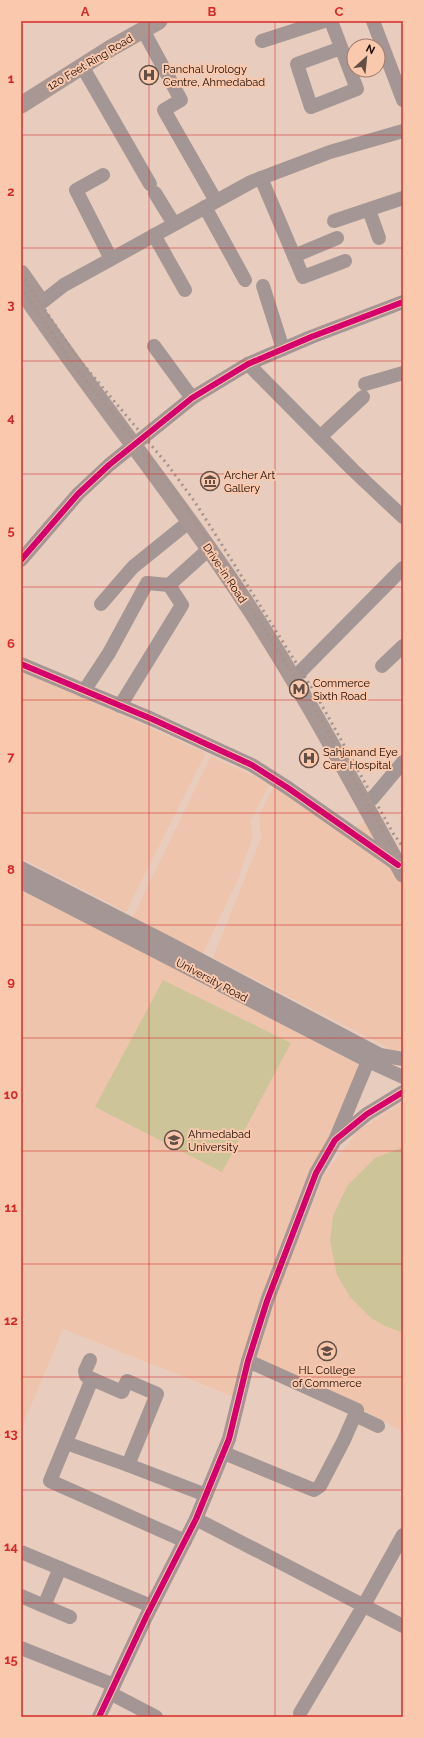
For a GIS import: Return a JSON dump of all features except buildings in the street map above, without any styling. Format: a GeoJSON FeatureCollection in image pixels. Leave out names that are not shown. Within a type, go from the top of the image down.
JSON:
{"type":"FeatureCollection","features":[{"type":"Feature","properties":{"kind":"main road","name":"120 Feet Ring Road"},"geometry":{"type":"LineString","coordinates":[[21,92],[103,40],[139,23],[159,21]]}},
{"type":"Feature","properties":{"kind":"main road","name":"120 Feet Ring Road"},"geometry":{"type":"LineString","coordinates":[[21,105],[82,66],[139,23]]}},
{"type":"Feature","properties":{"kind":"main road","name":"Drive-in Road"},"geometry":{"type":"LineString","coordinates":[[21,273],[242,596],[303,696],[401,863]]}},
{"type":"Feature","properties":{"kind":"main road","name":"Drive-in Road"},"geometry":{"type":"LineString","coordinates":[[21,289],[73,364],[138,442],[249,591],[299,673],[372,799],[401,863]]}},
{"type":"Feature","properties":{"kind":"street"},"geometry":{"type":"LineString","coordinates":[[262,42],[324,21]]}},
{"type":"Feature","properties":{"kind":"street"},"geometry":{"type":"LineString","coordinates":[[331,21],[357,89],[311,107],[297,64],[341,48]]}},
{"type":"Feature","properties":{"kind":"street"},"geometry":{"type":"LineString","coordinates":[[373,21],[403,100]]}},
{"type":"Feature","properties":{"kind":"street"},"geometry":{"type":"LineString","coordinates":[[139,23],[181,100],[164,110],[210,204],[244,280]]}},
{"type":"Feature","properties":{"kind":"street"},"geometry":{"type":"LineString","coordinates":[[82,66],[174,224]]}},
{"type":"Feature","properties":{"kind":"street"},"geometry":{"type":"LineString","coordinates":[[41,303],[64,286],[111,259],[210,204],[261,178],[330,152],[403,131]]}},
{"type":"Feature","properties":{"kind":"street"},"geometry":{"type":"LineString","coordinates":[[103,175],[76,190],[111,259]]}},
{"type":"Feature","properties":{"kind":"street"},"geometry":{"type":"LineString","coordinates":[[261,178],[303,277],[345,261]]}},
{"type":"Feature","properties":{"kind":"street"},"geometry":{"type":"LineString","coordinates":[[334,221],[403,198]]}},
{"type":"Feature","properties":{"kind":"street"},"geometry":{"type":"LineString","coordinates":[[369,210],[379,238]]}},
{"type":"Feature","properties":{"kind":"street"},"geometry":{"type":"LineString","coordinates":[[154,235],[185,290]]}},
{"type":"Feature","properties":{"kind":"street"},"geometry":{"type":"LineString","coordinates":[[294,256],[337,238]]}},
{"type":"Feature","properties":{"kind":"street"},"geometry":{"type":"LineString","coordinates":[[262,286],[283,349]]}},
{"type":"Feature","properties":{"kind":"street"},"geometry":{"type":"LineString","coordinates":[[21,560],[78,494],[192,398],[248,364],[364,316],[403,302]]}},
{"type":"Feature","properties":{"kind":"street"},"geometry":{"type":"LineString","coordinates":[[154,346],[192,398]]}},
{"type":"Feature","properties":{"kind":"street"},"geometry":{"type":"LineString","coordinates":[[248,364],[320,437],[403,516]]}},
{"type":"Feature","properties":{"kind":"street"},"geometry":{"type":"LineString","coordinates":[[320,437],[364,390],[403,373]]}},
{"type":"Feature","properties":{"kind":"street"},"geometry":{"type":"LineString","coordinates":[[101,604],[133,567],[190,521]]}},
{"type":"Feature","properties":{"kind":"street"},"geometry":{"type":"LineString","coordinates":[[84,691],[109,653],[147,583],[169,585],[209,548]]}},
{"type":"Feature","properties":{"kind":"street"},"geometry":{"type":"LineString","coordinates":[[299,673],[403,568]]}},
{"type":"Feature","properties":{"kind":"street"},"geometry":{"type":"LineString","coordinates":[[120,706],[182,605],[169,585]]}},
{"type":"Feature","properties":{"kind":"street"},"geometry":{"type":"LineString","coordinates":[[382,666],[403,646]]}},
{"type":"Feature","properties":{"kind":"street"},"geometry":{"type":"LineString","coordinates":[[21,664],[252,765],[401,863]]}},
{"type":"Feature","properties":{"kind":"street"},"geometry":{"type":"LineString","coordinates":[[372,799],[403,762]]}},
{"type":"Feature","properties":{"kind":"street","name":"University Road"},"geometry":{"type":"LineString","coordinates":[[21,868],[170,944],[380,1055],[403,1059]]}},
{"type":"Feature","properties":{"kind":"street","name":"University Road"},"geometry":{"type":"LineString","coordinates":[[21,882],[368,1061],[403,1077]]}},
{"type":"Feature","properties":{"kind":"street"},"geometry":{"type":"LineString","coordinates":[[100,1717],[151,1606],[196,1518],[224,1453],[238,1407],[248,1361],[266,1301],[316,1173],[335,1140],[368,1061]]}},
{"type":"Feature","properties":{"kind":"street"},"geometry":{"type":"LineString","coordinates":[[335,1140],[367,1114],[403,1092]]}},
{"type":"Feature","properties":{"kind":"street"},"geometry":{"type":"LineString","coordinates":[[90,1360],[85,1371],[86,1376],[122,1392],[129,1377],[157,1394],[128,1465]]}},
{"type":"Feature","properties":{"kind":"street"},"geometry":{"type":"LineString","coordinates":[[248,1361],[357,1410]]}},
{"type":"Feature","properties":{"kind":"street"},"geometry":{"type":"LineString","coordinates":[[92,1379],[50,1481],[185,1541]]}},
{"type":"Feature","properties":{"kind":"street"},"geometry":{"type":"LineString","coordinates":[[224,1453],[314,1490],[320,1486],[354,1417],[357,1416],[378,1426]]}},
{"type":"Feature","properties":{"kind":"street"},"geometry":{"type":"LineString","coordinates":[[66,1443],[128,1465],[206,1496]]}},
{"type":"Feature","properties":{"kind":"street"},"geometry":{"type":"LineString","coordinates":[[196,1518],[403,1626]]}},
{"type":"Feature","properties":{"kind":"street"},"geometry":{"type":"LineString","coordinates":[[300,1713],[364,1605],[403,1535]]}},
{"type":"Feature","properties":{"kind":"street"},"geometry":{"type":"LineString","coordinates":[[21,1552],[151,1606]]}},
{"type":"Feature","properties":{"kind":"street"},"geometry":{"type":"LineString","coordinates":[[44,1606],[60,1568]]}},
{"type":"Feature","properties":{"kind":"street"},"geometry":{"type":"LineString","coordinates":[[21,1596],[70,1617]]}},
{"type":"Feature","properties":{"kind":"street"},"geometry":{"type":"LineString","coordinates":[[21,1648],[112,1689],[156,1717]]}},
{"type":"Feature","properties":{"kind":"shaded area"},"geometry":{"type":"Polygon","coordinates":[[[21,670],[206,753],[126,912],[21,858],[21,670]]]}},
{"type":"Feature","properties":{"kind":"shaded area"},"geometry":{"type":"Polygon","coordinates":[[[211,756],[270,784],[250,821],[253,836],[238,879],[202,956],[132,919],[211,756]]]}},
{"type":"Feature","properties":{"kind":"shaded area"},"geometry":{"type":"Polygon","coordinates":[[[274,786],[345,833],[366,821],[403,888],[403,1048],[396,1052],[213,958],[261,838],[259,816],[274,786]]]}},
{"type":"Feature","properties":{"kind":"shaded area","name":"Ahmedabad University"},"geometry":{"type":"Polygon","coordinates":[[[21,887],[359,1065],[259,1302],[234,1397],[63,1329],[21,1430],[21,887]]]}},
{"type":"Feature","properties":{"kind":"shaded area"},"geometry":{"type":"Polygon","coordinates":[[[163,980],[291,1043],[222,1172],[95,1107],[163,980]]]}},
{"type":"Feature","properties":{"kind":"shaded area"},"geometry":{"type":"Polygon","coordinates":[[[403,1102],[403,1432],[367,1412],[255,1359],[268,1311],[325,1173],[359,1130],[403,1102]]]}},
{"type":"Feature","properties":{"kind":"shaded area"},"geometry":{"type":"Polygon","coordinates":[[[403,1147],[403,1333],[385,1326],[371,1318],[350,1297],[337,1275],[330,1241],[333,1216],[347,1186],[375,1158],[403,1147]]]}},
{"type":"Feature","properties":{"kind":"railway"},"geometry":{"type":"LineString","coordinates":[[21,275],[77,357],[167,464],[195,502],[315,693],[393,833],[403,847]]}},
{"type":"Feature","properties":{"kind":"railway"},"geometry":{"type":"LineString","coordinates":[[21,287],[71,362],[159,470],[187,508],[309,698],[386,837],[403,861]]}},
{"type":"Feature","properties":{"kind":"cycle path"},"geometry":{"type":"LineString","coordinates":[[21,560],[78,494],[109,465],[192,398],[248,364],[311,337],[403,302]]}},
{"type":"Feature","properties":{"kind":"cycle path"},"geometry":{"type":"LineString","coordinates":[[21,664],[152,719],[252,765],[288,788],[398,865]]}},
{"type":"Feature","properties":{"kind":"cycle path"},"geometry":{"type":"LineString","coordinates":[[99,1717],[146,1617],[196,1519],[229,1439],[248,1361],[267,1301],[316,1173],[335,1140],[367,1114],[403,1092]]}},
{"type":"Feature","properties":{"kind":"place","name":"Panchal Urology Centre, Ahmedabad"},"geometry":{"type":"Point","coordinates":[149,75]}},
{"type":"Feature","properties":{"kind":"place","name":"Archer Art Gallery"},"geometry":{"type":"Point","coordinates":[210,481]}},
{"type":"Feature","properties":{"kind":"place","name":"Commerce Sixth Road"},"geometry":{"type":"Point","coordinates":[299,689]}},
{"type":"Feature","properties":{"kind":"place","name":"Sahjanand Eye Care Hospital"},"geometry":{"type":"Point","coordinates":[309,758]}},
{"type":"Feature","properties":{"kind":"place","name":"Ahmedabad University"},"geometry":{"type":"Point","coordinates":[174,1140]}},
{"type":"Feature","properties":{"kind":"place","name":"HL College of Commerce"},"geometry":{"type":"Point","coordinates":[327,1351]}}]}
